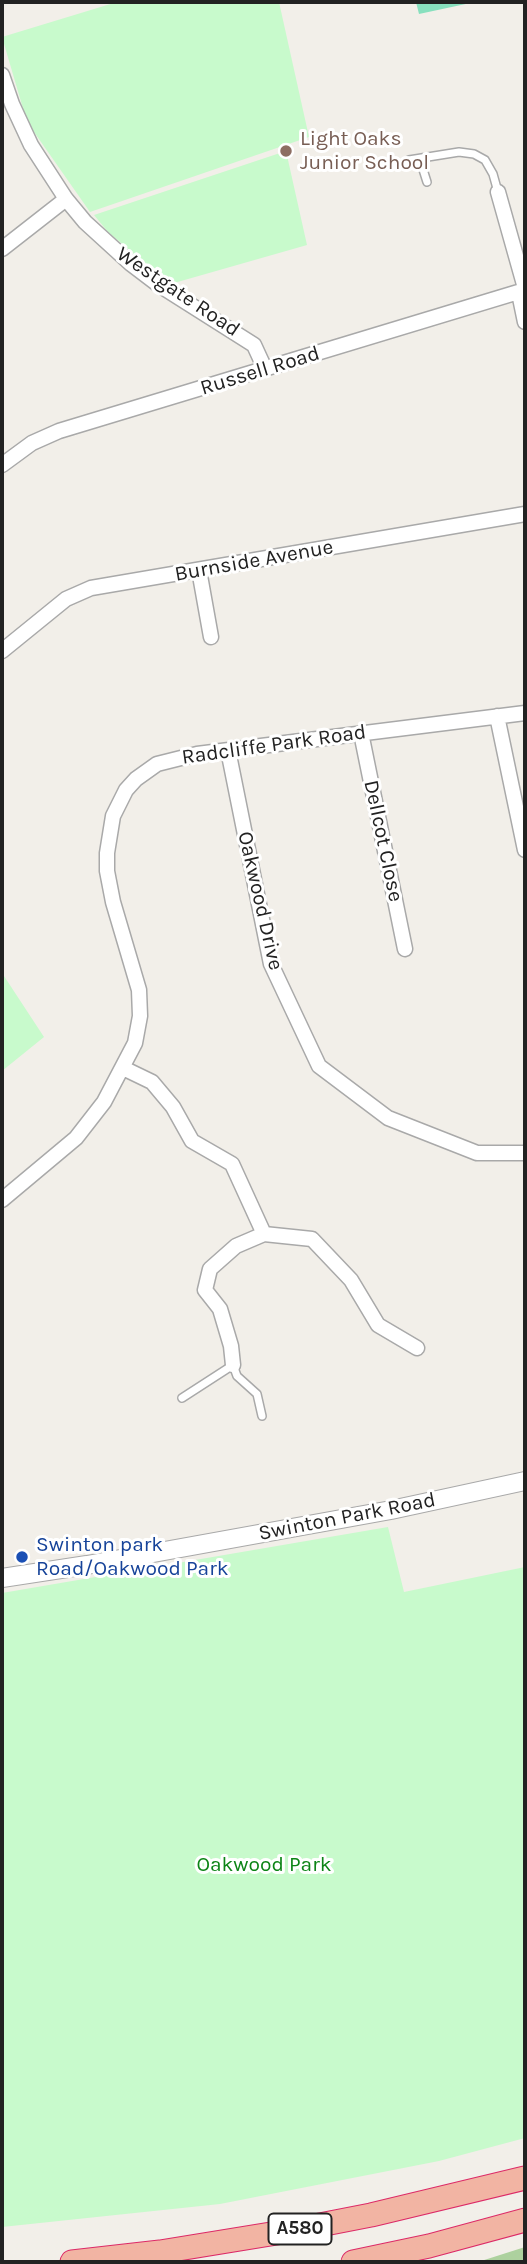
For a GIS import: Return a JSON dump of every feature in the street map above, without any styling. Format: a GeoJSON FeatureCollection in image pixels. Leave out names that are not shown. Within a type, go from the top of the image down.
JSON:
{"type":"FeatureCollection","features":[{"type":"Feature","properties":{"kind":"highway","name":"A580"},"geometry":{"type":"LineString","coordinates":[[72,2262],[160,2252],[289,2231],[525,2178]]}},
{"type":"Feature","properties":{"kind":"highway","name":"A580"},"geometry":{"type":"LineString","coordinates":[[353,2262],[429,2246],[525,2220]]}},
{"type":"Feature","properties":{"kind":"street","name":"Westgate Road"},"geometry":{"type":"LineString","coordinates":[[2,75],[7,107],[66,199],[106,243],[131,264],[254,345],[265,369]]}},
{"type":"Feature","properties":{"kind":"street"},"geometry":{"type":"LineString","coordinates":[[498,192],[523,290],[525,322]]}},
{"type":"Feature","properties":{"kind":"street"},"geometry":{"type":"LineString","coordinates":[[2,249],[66,199]]}},
{"type":"Feature","properties":{"kind":"street","name":"Russell Road"},"geometry":{"type":"LineString","coordinates":[[2,465],[32,443],[59,431],[523,290]]}},
{"type":"Feature","properties":{"kind":"street","name":"Burnside Avenue"},"geometry":{"type":"LineString","coordinates":[[2,651],[66,598],[83,590],[525,514]]}},
{"type":"Feature","properties":{"kind":"street"},"geometry":{"type":"LineString","coordinates":[[199,570],[211,637]]}},
{"type":"Feature","properties":{"kind":"street","name":"Radcliffe Park Road"},"geometry":{"type":"LineString","coordinates":[[2,1200],[76,1138],[104,1102],[135,1043],[141,1003],[109,887],[107,853],[113,817],[126,790],[146,771],[170,760],[228,750],[525,713]]}},
{"type":"Feature","properties":{"kind":"street"},"geometry":{"type":"LineString","coordinates":[[497,716],[525,850]]}},
{"type":"Feature","properties":{"kind":"street","name":"Dellcot Close"},"geometry":{"type":"LineString","coordinates":[[361,733],[405,949]]}},
{"type":"Feature","properties":{"kind":"street","name":"Oakwood Drive"},"geometry":{"type":"LineString","coordinates":[[228,750],[271,964],[319,1066],[388,1118],[477,1153],[525,1153]]}},
{"type":"Feature","properties":{"kind":"street"},"geometry":{"type":"LineString","coordinates":[[123,1068],[152,1082],[173,1107],[192,1141],[232,1164],[264,1234]]}},
{"type":"Feature","properties":{"kind":"street"},"geometry":{"type":"LineString","coordinates":[[233,1365],[231,1346],[220,1309],[205,1290],[210,1269],[236,1246],[264,1234],[312,1239],[351,1280],[378,1325],[417,1349]]}},
{"type":"Feature","properties":{"kind":"street","name":"Swinton Park Road"},"geometry":{"type":"LineString","coordinates":[[2,1578],[364,1515],[525,1481]]}},
{"type":"Feature","properties":{"kind":"lane"},"geometry":{"type":"LineString","coordinates":[[409,160],[459,152],[474,154],[485,160],[493,174],[498,192]]}},
{"type":"Feature","properties":{"kind":"lane"},"geometry":{"type":"LineString","coordinates":[[420,160],[427,182]]}},
{"type":"Feature","properties":{"kind":"lane"},"geometry":{"type":"LineString","coordinates":[[182,1398],[233,1365],[236,1376],[257,1394],[262,1416]]}},
{"type":"Feature","properties":{"kind":"green space"},"geometry":{"type":"Polygon","coordinates":[[[117,2],[279,2],[309,137],[90,212],[27,122],[2,37],[117,2]]]}},
{"type":"Feature","properties":{"kind":"green space"},"geometry":{"type":"Polygon","coordinates":[[[416,2],[475,2],[419,14],[416,2]]]}},
{"type":"Feature","properties":{"kind":"green space"},"geometry":{"type":"Polygon","coordinates":[[[286,151],[307,245],[174,283],[108,232],[94,215],[286,151]]]}},
{"type":"Feature","properties":{"kind":"green space"},"geometry":{"type":"Polygon","coordinates":[[[2,973],[44,1037],[2,1071],[2,973]]]}},
{"type":"Feature","properties":{"kind":"green space","name":"Oakwood Park"},"geometry":{"type":"Polygon","coordinates":[[[388,1527],[404,1592],[525,1567],[525,2138],[439,2161],[220,2204],[2,2227],[2,1593],[388,1527]]]}},
{"type":"Feature","properties":{"kind":"green space"},"geometry":{"type":"Polygon","coordinates":[[[525,2247],[525,2262],[478,2262],[525,2247]]]}},
{"type":"Feature","properties":{"kind":"place","name":"Light Oaks Junior School"},"geometry":{"type":"Point","coordinates":[286,151]}},
{"type":"Feature","properties":{"kind":"place","name":"Swinton park Road/Oakwood Park"},"geometry":{"type":"Point","coordinates":[22,1557]}}]}
